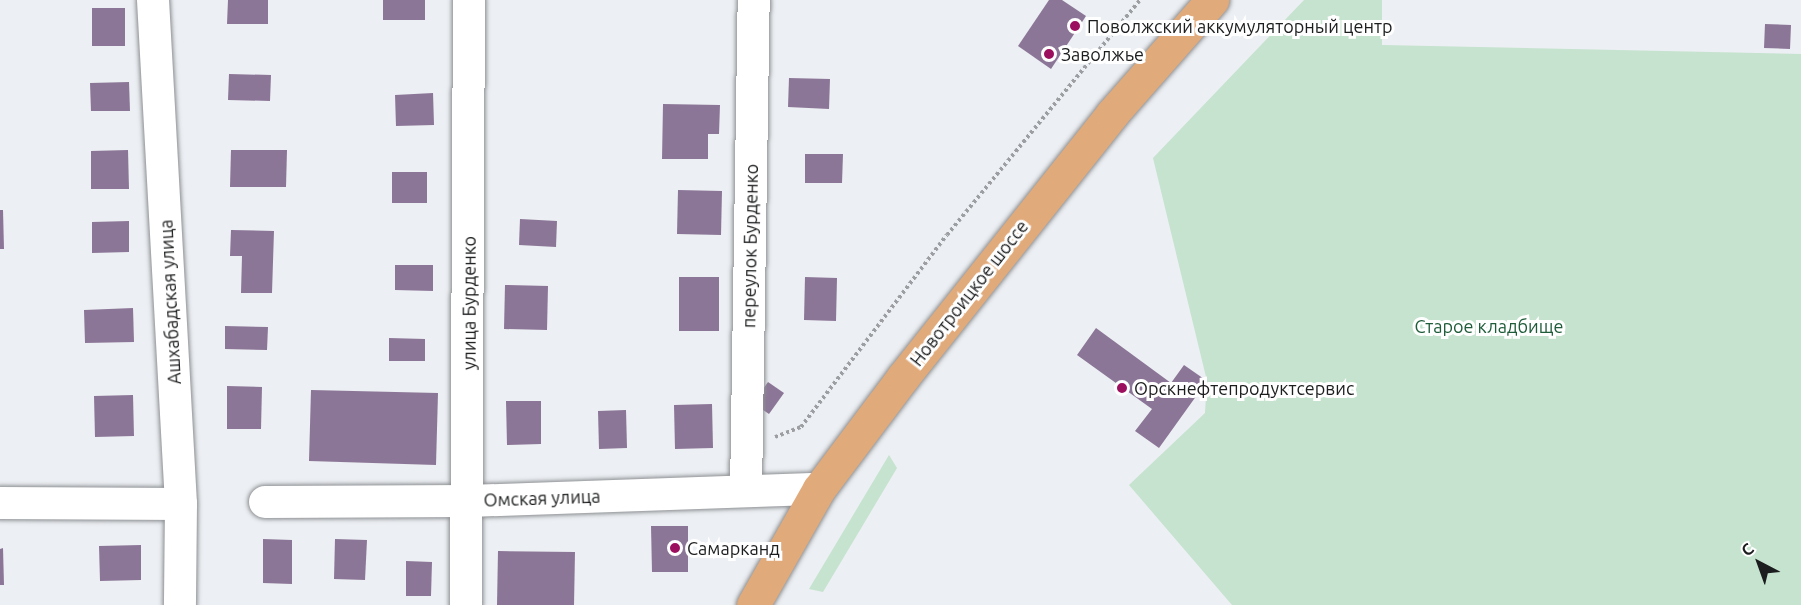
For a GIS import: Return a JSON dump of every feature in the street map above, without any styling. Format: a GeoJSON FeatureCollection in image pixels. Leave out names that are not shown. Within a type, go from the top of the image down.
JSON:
{"type":"FeatureCollection","features":[{"type":"Feature","properties":{"kind":"main road","name":"Новотроицкое шоссе"},"geometry":{"type":"LineString","coordinates":[[753,605],[819,489],[1112,114],[1212,0]]}},
{"type":"Feature","properties":{"kind":"street","name":"Ашхабадская улица"},"geometry":{"type":"LineString","coordinates":[[153,0],[181,504],[180,605]]}},
{"type":"Feature","properties":{"kind":"street","name":"улица Бурденко"},"geometry":{"type":"LineString","coordinates":[[466,605],[469,501],[469,0]]}},
{"type":"Feature","properties":{"kind":"street","name":"переулок Бурденко"},"geometry":{"type":"LineString","coordinates":[[746,491],[754,0]]}},
{"type":"Feature","properties":{"kind":"street","name":"Омская улица"},"geometry":{"type":"LineString","coordinates":[[265,502],[469,501],[819,489]]}},
{"type":"Feature","properties":{"kind":"street"},"geometry":{"type":"LineString","coordinates":[[0,503],[181,504]]}},
{"type":"Feature","properties":{"kind":"path"},"geometry":{"type":"LineString","coordinates":[[747,448],[801,427],[947,235],[1140,0]]}},
{"type":"Feature","properties":{"kind":"green space","name":"Старое кладбище"},"geometry":{"type":"Polygon","coordinates":[[[1304,0],[1382,0],[1382,45],[1801,54],[1801,605],[1232,605],[1129,485],[1205,413],[1207,381],[1153,158],[1304,0]]]}},
{"type":"Feature","properties":{"kind":"green space"},"geometry":{"type":"Polygon","coordinates":[[[889,455],[897,468],[823,592],[809,589],[889,455]]]}},
{"type":"Feature","properties":{"kind":"building"},"geometry":{"type":"Polygon","coordinates":[[[228,0],[268,0],[268,24],[227,24],[228,0]]]}},
{"type":"Feature","properties":{"kind":"building"},"geometry":{"type":"Polygon","coordinates":[[[383,0],[425,0],[425,20],[383,20],[383,0]]]}},
{"type":"Feature","properties":{"kind":"building"},"geometry":{"type":"Polygon","coordinates":[[[1049,0],[1062,0],[1086,16],[1051,69],[1018,46],[1049,0]]]}},
{"type":"Feature","properties":{"kind":"building"},"geometry":{"type":"Polygon","coordinates":[[[92,8],[125,8],[125,46],[92,46],[92,8]]]}},
{"type":"Feature","properties":{"kind":"building"},"geometry":{"type":"Polygon","coordinates":[[[1765,24],[1791,25],[1790,49],[1764,48],[1765,24]]]}},
{"type":"Feature","properties":{"kind":"building"},"geometry":{"type":"Polygon","coordinates":[[[229,74],[271,75],[270,101],[228,100],[229,74]]]}},
{"type":"Feature","properties":{"kind":"building"},"geometry":{"type":"Polygon","coordinates":[[[789,78],[830,79],[829,109],[788,107],[789,78]]]}},
{"type":"Feature","properties":{"kind":"building"},"geometry":{"type":"Polygon","coordinates":[[[129,82],[130,111],[91,111],[90,83],[129,82]]]}},
{"type":"Feature","properties":{"kind":"building"},"geometry":{"type":"Polygon","coordinates":[[[433,93],[434,125],[396,126],[395,95],[433,93]]]}},
{"type":"Feature","properties":{"kind":"building"},"geometry":{"type":"Polygon","coordinates":[[[663,104],[720,105],[719,134],[708,134],[708,159],[662,159],[663,104]]]}},
{"type":"Feature","properties":{"kind":"building"},"geometry":{"type":"Polygon","coordinates":[[[128,150],[129,189],[91,189],[91,151],[128,150]]]}},
{"type":"Feature","properties":{"kind":"building"},"geometry":{"type":"Polygon","coordinates":[[[231,150],[287,150],[286,187],[230,187],[231,150]]]}},
{"type":"Feature","properties":{"kind":"building"},"geometry":{"type":"Polygon","coordinates":[[[805,154],[843,154],[842,183],[805,183],[805,154]]]}},
{"type":"Feature","properties":{"kind":"building"},"geometry":{"type":"Polygon","coordinates":[[[392,172],[427,172],[427,203],[392,203],[392,172]]]}},
{"type":"Feature","properties":{"kind":"building"},"geometry":{"type":"Polygon","coordinates":[[[678,190],[722,191],[721,235],[677,234],[678,190]]]}},
{"type":"Feature","properties":{"kind":"building"},"geometry":{"type":"Polygon","coordinates":[[[0,210],[3,210],[4,249],[0,249],[0,210]]]}},
{"type":"Feature","properties":{"kind":"building"},"geometry":{"type":"Polygon","coordinates":[[[520,219],[557,221],[556,247],[519,245],[520,219]]]}},
{"type":"Feature","properties":{"kind":"building"},"geometry":{"type":"Polygon","coordinates":[[[129,221],[129,252],[92,253],[92,222],[129,221]]]}},
{"type":"Feature","properties":{"kind":"building"},"geometry":{"type":"Polygon","coordinates":[[[231,230],[274,231],[272,293],[241,293],[242,256],[230,256],[231,230]]]}},
{"type":"Feature","properties":{"kind":"building"},"geometry":{"type":"Polygon","coordinates":[[[395,265],[433,265],[433,291],[395,290],[395,265]]]}},
{"type":"Feature","properties":{"kind":"building"},"geometry":{"type":"Polygon","coordinates":[[[679,277],[719,277],[719,331],[679,331],[679,277]]]}},
{"type":"Feature","properties":{"kind":"building"},"geometry":{"type":"Polygon","coordinates":[[[805,277],[837,278],[836,321],[804,320],[805,277]]]}},
{"type":"Feature","properties":{"kind":"building"},"geometry":{"type":"Polygon","coordinates":[[[505,285],[548,286],[547,330],[504,329],[505,285]]]}},
{"type":"Feature","properties":{"kind":"building"},"geometry":{"type":"Polygon","coordinates":[[[133,308],[134,342],[85,343],[84,310],[133,308]]]}},
{"type":"Feature","properties":{"kind":"building"},"geometry":{"type":"Polygon","coordinates":[[[225,326],[268,327],[267,350],[225,349],[225,326]]]}},
{"type":"Feature","properties":{"kind":"building"},"geometry":{"type":"Polygon","coordinates":[[[1096,328],[1171,383],[1184,365],[1207,381],[1159,448],[1135,431],[1152,409],[1077,355],[1096,328]]]}},
{"type":"Feature","properties":{"kind":"building"},"geometry":{"type":"Polygon","coordinates":[[[389,338],[425,339],[425,361],[389,361],[389,338]]]}},
{"type":"Feature","properties":{"kind":"building"},"geometry":{"type":"Polygon","coordinates":[[[768,382],[784,393],[769,414],[753,403],[768,382]]]}},
{"type":"Feature","properties":{"kind":"building"},"geometry":{"type":"Polygon","coordinates":[[[227,386],[262,387],[261,429],[227,429],[227,386]]]}},
{"type":"Feature","properties":{"kind":"building"},"geometry":{"type":"Polygon","coordinates":[[[311,390],[438,393],[436,465],[309,461],[311,390]]]}},
{"type":"Feature","properties":{"kind":"building"},"geometry":{"type":"Polygon","coordinates":[[[133,395],[134,436],[95,437],[94,396],[133,395]]]}},
{"type":"Feature","properties":{"kind":"building"},"geometry":{"type":"Polygon","coordinates":[[[506,401],[541,401],[541,444],[507,445],[506,401]]]}},
{"type":"Feature","properties":{"kind":"building"},"geometry":{"type":"Polygon","coordinates":[[[712,404],[713,448],[675,449],[674,405],[712,404]]]}},
{"type":"Feature","properties":{"kind":"building"},"geometry":{"type":"Polygon","coordinates":[[[626,410],[627,448],[599,449],[598,411],[626,410]]]}},
{"type":"Feature","properties":{"kind":"building"},"geometry":{"type":"Polygon","coordinates":[[[651,526],[688,526],[688,572],[652,572],[651,526]]]}},
{"type":"Feature","properties":{"kind":"building"},"geometry":{"type":"Polygon","coordinates":[[[263,539],[292,540],[292,584],[263,583],[263,539]]]}},
{"type":"Feature","properties":{"kind":"building"},"geometry":{"type":"Polygon","coordinates":[[[335,539],[367,540],[365,580],[334,579],[335,539]]]}},
{"type":"Feature","properties":{"kind":"building"},"geometry":{"type":"Polygon","coordinates":[[[141,545],[141,580],[100,581],[99,546],[141,545]]]}},
{"type":"Feature","properties":{"kind":"building"},"geometry":{"type":"Polygon","coordinates":[[[3,548],[4,585],[0,585],[0,549],[3,548]]]}},
{"type":"Feature","properties":{"kind":"building"},"geometry":{"type":"Polygon","coordinates":[[[498,551],[575,552],[574,605],[497,605],[498,551]]]}},
{"type":"Feature","properties":{"kind":"building"},"geometry":{"type":"Polygon","coordinates":[[[406,561],[432,562],[431,596],[406,596],[406,561]]]}},
{"type":"Feature","properties":{"kind":"place","name":"Поволжский аккумуляторный центр"},"geometry":{"type":"Point","coordinates":[1075,26]}},
{"type":"Feature","properties":{"kind":"place","name":"Заволжье"},"geometry":{"type":"Point","coordinates":[1049,54]}},
{"type":"Feature","properties":{"kind":"place","name":"Орскнефтепродуктсервис"},"geometry":{"type":"Point","coordinates":[1122,388]}},
{"type":"Feature","properties":{"kind":"place","name":"Самарканд"},"geometry":{"type":"Point","coordinates":[675,548]}}]}
